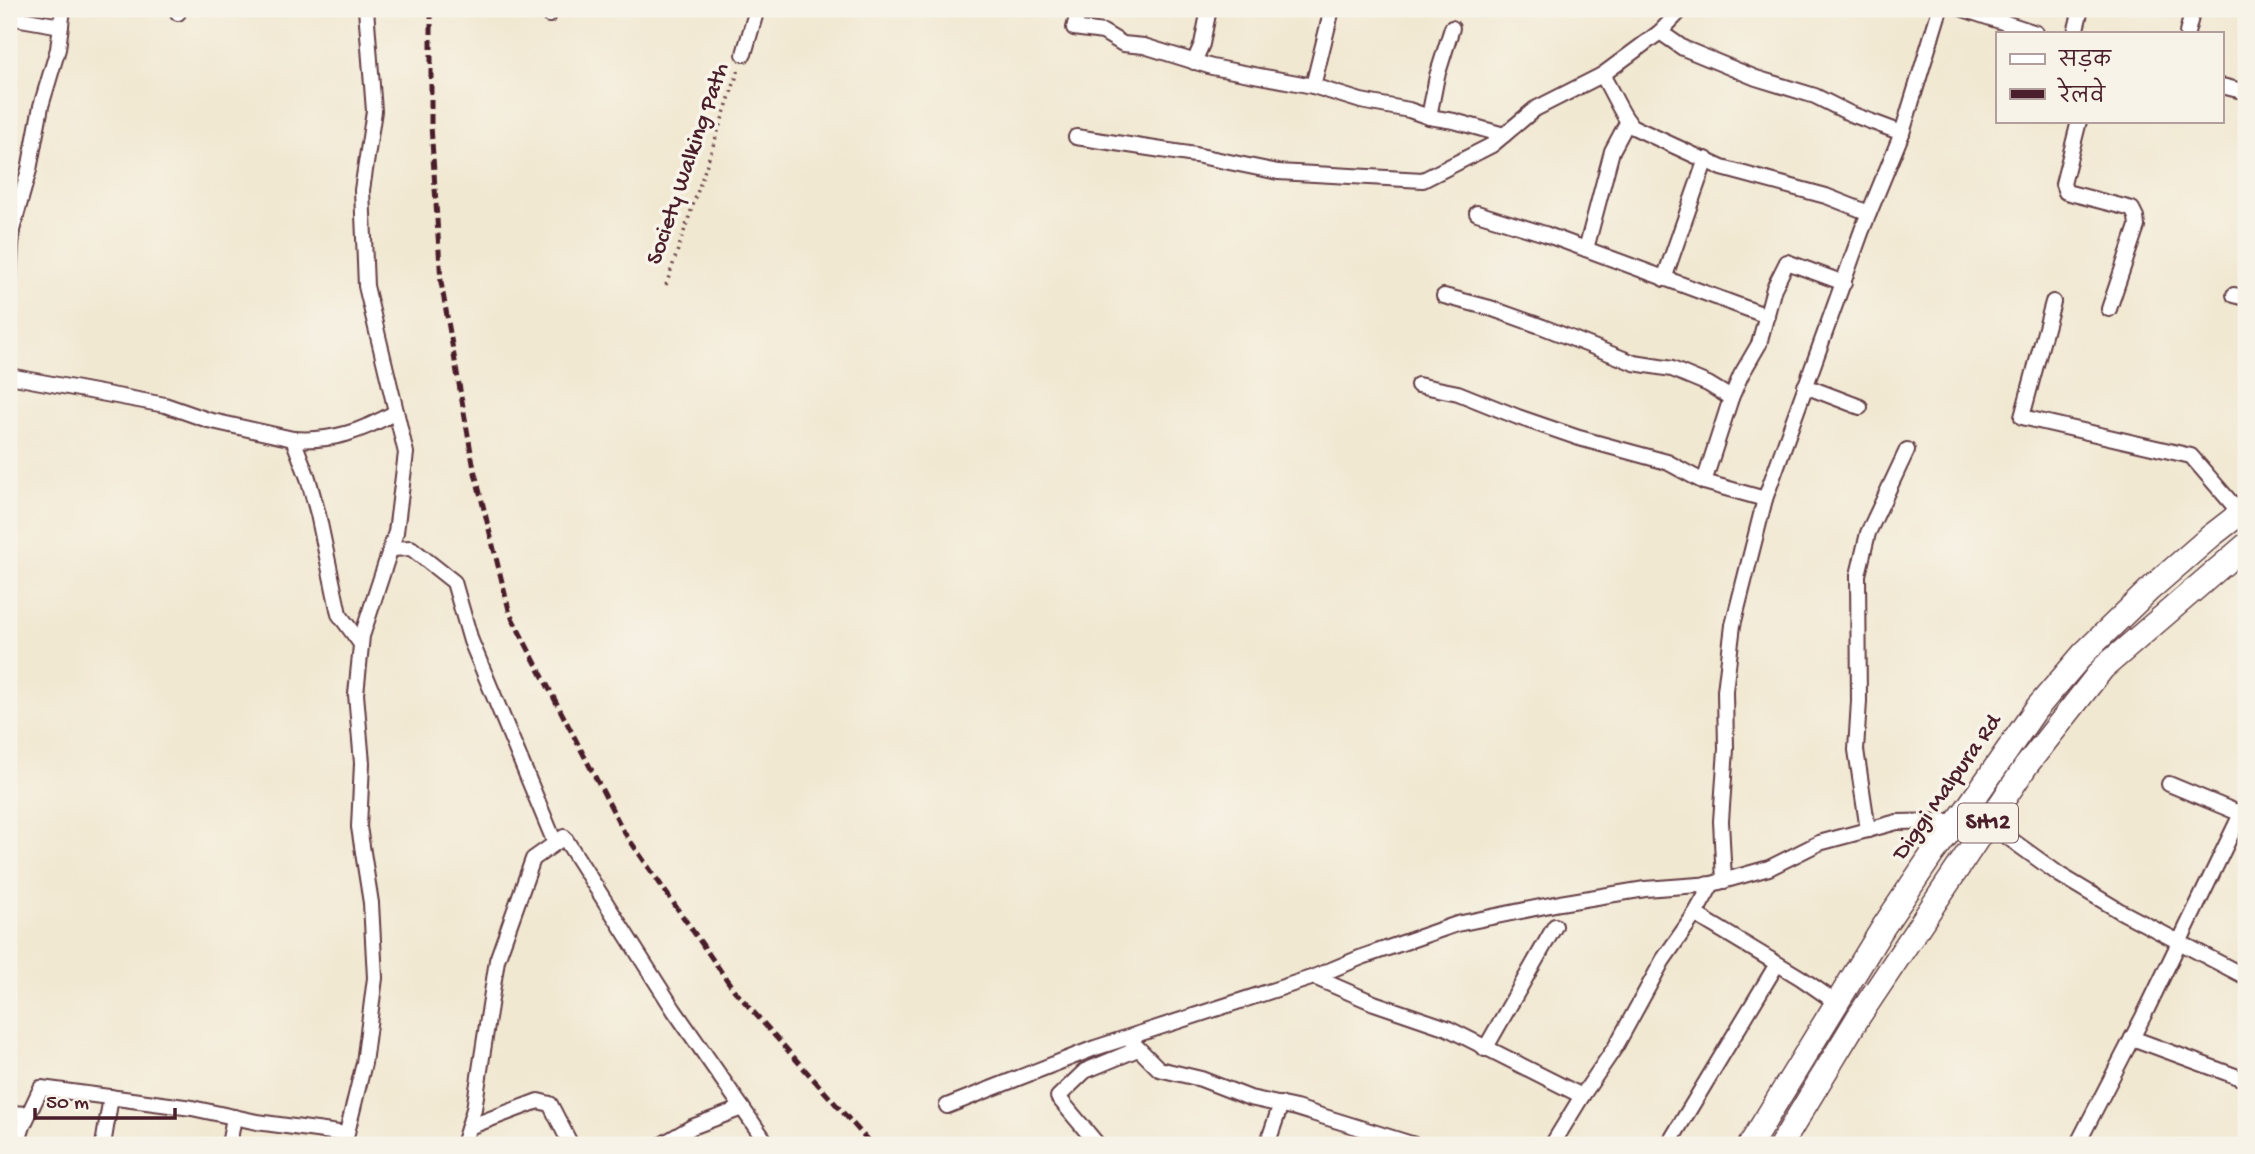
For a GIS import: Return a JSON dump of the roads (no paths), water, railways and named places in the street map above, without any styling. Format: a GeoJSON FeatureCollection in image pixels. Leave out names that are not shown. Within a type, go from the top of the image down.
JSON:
{"type":"FeatureCollection","features":[{"type":"Feature","properties":{"kind":"main road","name":"Diggi Malpura Rd"},"geometry":{"type":"LineString","coordinates":[[1750,1145],[1926,862],[2036,709],[2084,653],[2149,590],[2243,511]]}},
{"type":"Feature","properties":{"kind":"main road","name":"SH12"},"geometry":{"type":"LineString","coordinates":[[1781,1145],[1859,1016],[2026,766],[2103,668],[2246,545]]}},
{"type":"Feature","properties":{"kind":"street"},"geometry":{"type":"LineString","coordinates":[[9,281],[12,230],[29,170],[41,106],[58,49],[63,9]]}},
{"type":"Feature","properties":{"kind":"street"},"geometry":{"type":"LineString","coordinates":[[17,1145],[41,1088],[234,1117],[345,1140],[364,1063],[375,978],[370,903],[359,827],[362,763],[356,694],[361,644],[396,532],[406,453],[366,286],[362,190],[374,111],[366,9]]}},
{"type":"Feature","properties":{"kind":"street"},"geometry":{"type":"LineString","coordinates":[[744,54],[757,9]]}},
{"type":"Feature","properties":{"kind":"street"},"geometry":{"type":"LineString","coordinates":[[1079,9],[1074,28],[1103,32],[1123,44],[1144,46],[1194,62],[1313,86],[1361,102],[1409,110],[1504,135]]}},
{"type":"Feature","properties":{"kind":"street"},"geometry":{"type":"LineString","coordinates":[[1194,62],[1202,44],[1209,9]]}},
{"type":"Feature","properties":{"kind":"street"},"geometry":{"type":"LineString","coordinates":[[1313,86],[1332,9]]}},
{"type":"Feature","properties":{"kind":"street"},"geometry":{"type":"LineString","coordinates":[[1076,137],[1195,155],[1278,172],[1423,180],[1492,145],[1535,109],[1602,75],[1660,32],[1682,9]]}},
{"type":"Feature","properties":{"kind":"street"},"geometry":{"type":"LineString","coordinates":[[1552,1145],[1616,1046],[1663,960],[1718,882],[1726,749],[1725,691],[1733,625],[1765,499],[1869,214],[1902,133],[1940,9]]}},
{"type":"Feature","properties":{"kind":"street"},"geometry":{"type":"LineString","coordinates":[[1963,9],[2004,15],[2034,32]]}},
{"type":"Feature","properties":{"kind":"street"},"geometry":{"type":"LineString","coordinates":[[2075,32],[2081,9]]}},
{"type":"Feature","properties":{"kind":"street"},"geometry":{"type":"LineString","coordinates":[[2187,32],[2193,9]]}},
{"type":"Feature","properties":{"kind":"street"},"geometry":{"type":"LineString","coordinates":[[9,17],[61,26]]}},
{"type":"Feature","properties":{"kind":"street"},"geometry":{"type":"LineString","coordinates":[[1429,117],[1437,76],[1452,28]]}},
{"type":"Feature","properties":{"kind":"street"},"geometry":{"type":"LineString","coordinates":[[1660,32],[1683,48],[1756,78],[1815,96],[1851,114],[1902,133]]}},
{"type":"Feature","properties":{"kind":"street"},"geometry":{"type":"LineString","coordinates":[[1602,75],[1623,116],[1631,125],[1722,168],[1826,196],[1869,214]]}},
{"type":"Feature","properties":{"kind":"street"},"geometry":{"type":"LineString","coordinates":[[2224,86],[2246,92]]}},
{"type":"Feature","properties":{"kind":"street"},"geometry":{"type":"LineString","coordinates":[[1586,249],[1612,150],[1628,121]]}},
{"type":"Feature","properties":{"kind":"street"},"geometry":{"type":"LineString","coordinates":[[2079,122],[2063,184],[2066,192],[2132,209],[2136,216],[2137,226],[2109,309]]}},
{"type":"Feature","properties":{"kind":"street"},"geometry":{"type":"LineString","coordinates":[[1664,279],[1706,159]]}},
{"type":"Feature","properties":{"kind":"street"},"geometry":{"type":"LineString","coordinates":[[1478,213],[1586,249],[1767,316]]}},
{"type":"Feature","properties":{"kind":"street"},"geometry":{"type":"LineString","coordinates":[[1704,482],[1731,398],[1759,344],[1774,288],[1787,262],[1844,283]]}},
{"type":"Feature","properties":{"kind":"street"},"geometry":{"type":"LineString","coordinates":[[1444,296],[1490,308],[1634,363],[1672,369],[1708,384],[1731,398]]}},
{"type":"Feature","properties":{"kind":"street"},"geometry":{"type":"LineString","coordinates":[[2053,302],[2022,417],[2191,456],[2243,511]]}},
{"type":"Feature","properties":{"kind":"street"},"geometry":{"type":"LineString","coordinates":[[9,376],[165,405],[208,420],[293,439],[319,441],[348,434],[396,412]]}},
{"type":"Feature","properties":{"kind":"street"},"geometry":{"type":"LineString","coordinates":[[1418,385],[1458,393],[1518,418],[1667,462],[1704,482],[1765,499]]}},
{"type":"Feature","properties":{"kind":"street"},"geometry":{"type":"LineString","coordinates":[[1805,386],[1860,407]]}},
{"type":"Feature","properties":{"kind":"street"},"geometry":{"type":"LineString","coordinates":[[293,439],[318,514],[339,614],[361,644]]}},
{"type":"Feature","properties":{"kind":"street"},"geometry":{"type":"LineString","coordinates":[[1868,830],[1856,750],[1859,701],[1858,575],[1868,533],[1907,450]]}},
{"type":"Feature","properties":{"kind":"street"},"geometry":{"type":"LineString","coordinates":[[391,549],[411,548],[454,582],[471,641],[555,843]]}},
{"type":"Feature","properties":{"kind":"street"},"geometry":{"type":"LineString","coordinates":[[2077,1145],[2178,940],[2244,815],[2169,784]]}},
{"type":"Feature","properties":{"kind":"street"},"geometry":{"type":"LineString","coordinates":[[947,1106],[1095,1048],[1314,977],[1457,924],[1645,889],[1718,882],[1769,868],[1819,843],[1897,822],[1987,823],[2070,881],[2120,911],[2246,977]]}},
{"type":"Feature","properties":{"kind":"street"},"geometry":{"type":"LineString","coordinates":[[467,1138],[474,1110],[497,960],[533,859],[564,837],[674,1010],[768,1145]]}},
{"type":"Feature","properties":{"kind":"street"},"geometry":{"type":"LineString","coordinates":[[1695,914],[1837,1003]]}},
{"type":"Feature","properties":{"kind":"street"},"geometry":{"type":"LineString","coordinates":[[1485,1049],[1555,926]]}},
{"type":"Feature","properties":{"kind":"street"},"geometry":{"type":"LineString","coordinates":[[1668,1145],[1777,964]]}},
{"type":"Feature","properties":{"kind":"street"},"geometry":{"type":"LineString","coordinates":[[1314,977],[1374,1003],[1447,1028],[1582,1096]]}},
{"type":"Feature","properties":{"kind":"street"},"geometry":{"type":"LineString","coordinates":[[1128,1038],[1159,1069],[1201,1079],[1250,1098],[1281,1104],[1412,1144]]}},
{"type":"Feature","properties":{"kind":"street"},"geometry":{"type":"LineString","coordinates":[[2132,1038],[2246,1080]]}},
{"type":"Feature","properties":{"kind":"street"},"geometry":{"type":"LineString","coordinates":[[1098,1145],[1058,1097],[1085,1072],[1139,1049]]}},
{"type":"Feature","properties":{"kind":"street"},"geometry":{"type":"LineString","coordinates":[[103,1145],[111,1097]]}},
{"type":"Feature","properties":{"kind":"street"},"geometry":{"type":"LineString","coordinates":[[467,1138],[538,1101],[545,1101],[550,1104],[571,1145]]}},
{"type":"Feature","properties":{"kind":"street"},"geometry":{"type":"LineString","coordinates":[[1267,1145],[1281,1104]]}},
{"type":"Feature","properties":{"kind":"street"},"geometry":{"type":"LineString","coordinates":[[661,1145],[692,1127],[742,1108]]}},
{"type":"Feature","properties":{"kind":"street"},"geometry":{"type":"LineString","coordinates":[[9,1113],[28,1114]]}},
{"type":"Feature","properties":{"kind":"street"},"geometry":{"type":"LineString","coordinates":[[229,1145],[234,1117]]}},
{"type":"Feature","properties":{"kind":"railway"},"geometry":{"type":"LineString","coordinates":[[431,9],[431,125],[441,282],[474,469],[510,614],[624,832],[734,990],[872,1145]]}}]}
